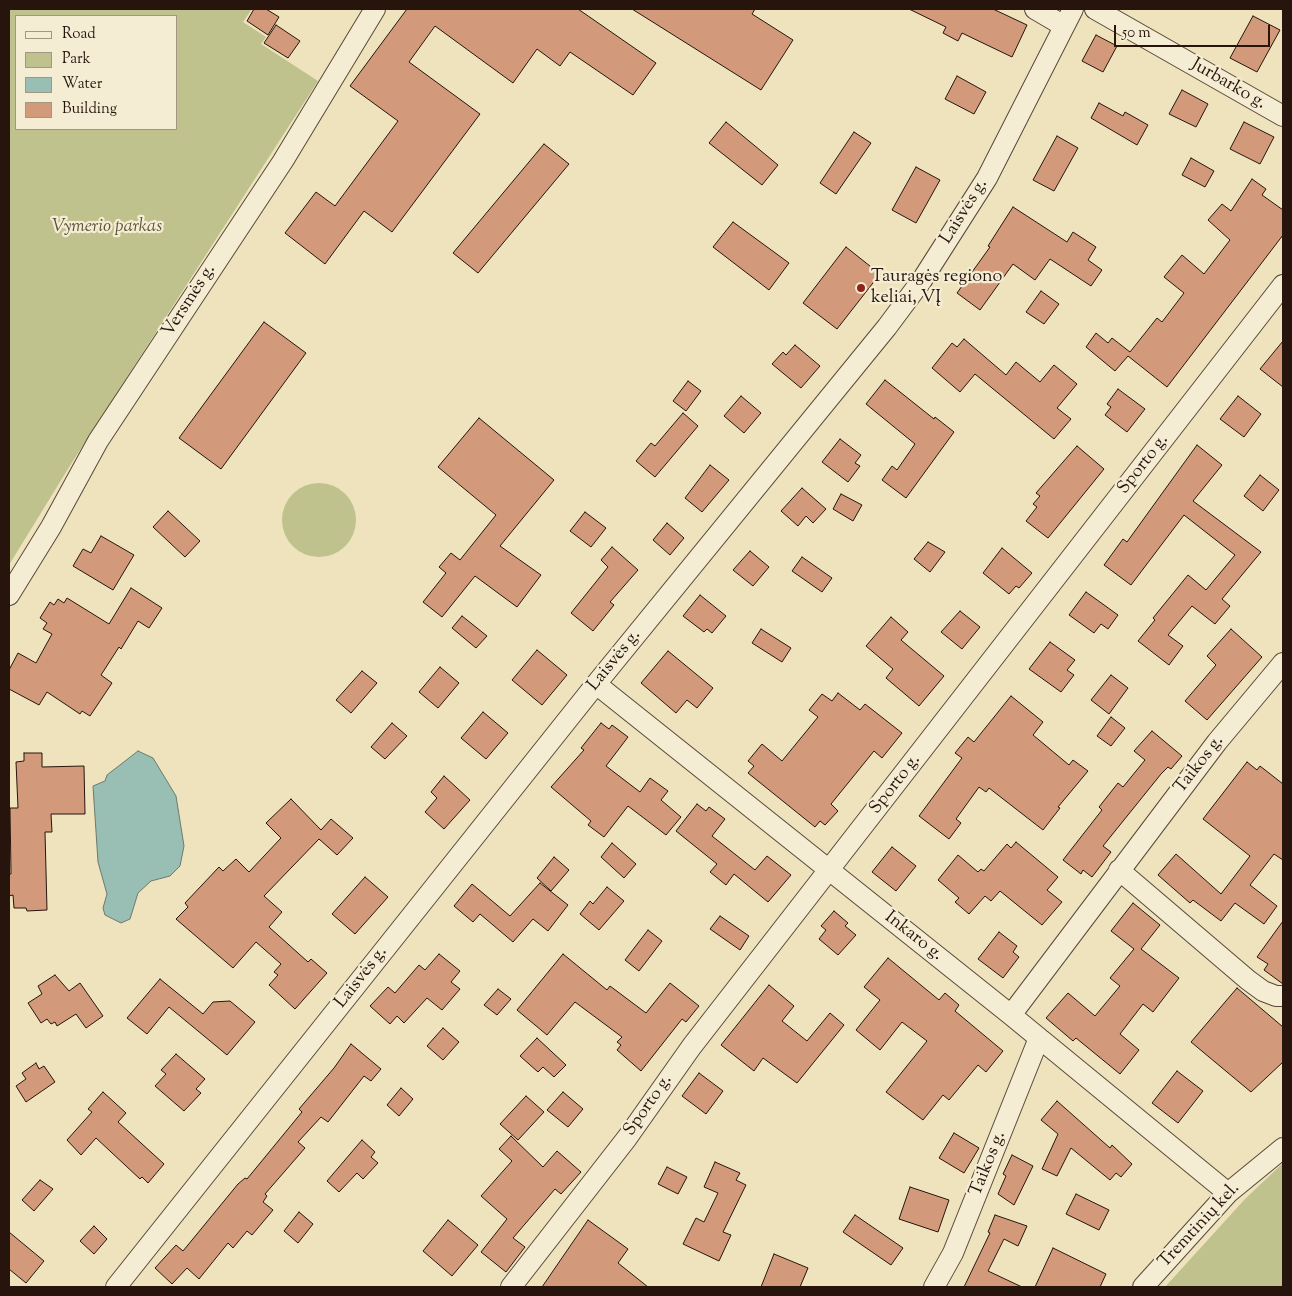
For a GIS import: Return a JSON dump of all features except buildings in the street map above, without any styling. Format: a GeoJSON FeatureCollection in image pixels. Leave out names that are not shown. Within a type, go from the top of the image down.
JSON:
{"type":"FeatureCollection","features":[{"type":"Feature","properties":{"kind":"street","name":"Versmės g."},"geometry":{"type":"LineString","coordinates":[[9,595],[51,527],[98,441],[283,161],[375,9]]}},
{"type":"Feature","properties":{"kind":"street"},"geometry":{"type":"LineString","coordinates":[[1034,9],[1069,17]]}},
{"type":"Feature","properties":{"kind":"street","name":"Jurbarko g."},"geometry":{"type":"LineString","coordinates":[[1096,9],[1283,116]]}},
{"type":"Feature","properties":{"kind":"street","name":"Laisvės g."},"geometry":{"type":"LineString","coordinates":[[116,1287],[596,684],[849,375],[922,280],[987,178],[1069,17]]}},
{"type":"Feature","properties":{"kind":"street","name":"Sporto g."},"geometry":{"type":"LineString","coordinates":[[511,1287],[627,1138],[692,1046],[1283,285]]}},
{"type":"Feature","properties":{"kind":"street","name":"Taikos g."},"geometry":{"type":"LineString","coordinates":[[1010,1015],[1217,742],[1283,663]]}},
{"type":"Feature","properties":{"kind":"street","name":"Inkaro g."},"geometry":{"type":"LineString","coordinates":[[596,684],[1039,1038],[1228,1193]]}},
{"type":"Feature","properties":{"kind":"street"},"geometry":{"type":"LineString","coordinates":[[1119,870],[1262,991],[1276,996],[1283,996]]}},
{"type":"Feature","properties":{"kind":"street","name":"Taikos g."},"geometry":{"type":"LineString","coordinates":[[934,1287],[953,1253],[1039,1038]]}},
{"type":"Feature","properties":{"kind":"street","name":"Tremtinių kel."},"geometry":{"type":"LineString","coordinates":[[1143,1287],[1228,1193],[1283,1148]]}},
{"type":"Feature","properties":{"kind":"green space","name":"Vymerio parkas"},"geometry":{"type":"Polygon","coordinates":[[[9,9],[252,9],[243,22],[266,37],[261,44],[318,81],[71,464],[9,565],[9,9]]]}},
{"type":"Feature","properties":{"kind":"green space"},"geometry":{"type":"Polygon","coordinates":[[[319,483],[340,489],[350,499],[356,520],[350,541],[340,551],[319,557],[298,551],[288,541],[282,520],[288,499],[298,489],[319,483]]]}},
{"type":"Feature","properties":{"kind":"green space"},"geometry":{"type":"Polygon","coordinates":[[[1283,1163],[1283,1287],[1165,1287],[1245,1199],[1283,1163]]]}},
{"type":"Feature","properties":{"kind":"water"},"geometry":{"type":"Polygon","coordinates":[[[138,751],[153,758],[176,796],[184,846],[180,866],[170,876],[151,881],[138,893],[130,919],[121,923],[105,915],[103,908],[107,894],[98,862],[93,786],[105,781],[107,775],[138,751]]]}},
{"type":"Feature","properties":{"kind":"place","name":"Tauragės regiono keliai, VĮ"},"geometry":{"type":"Point","coordinates":[861,288]}}]}
